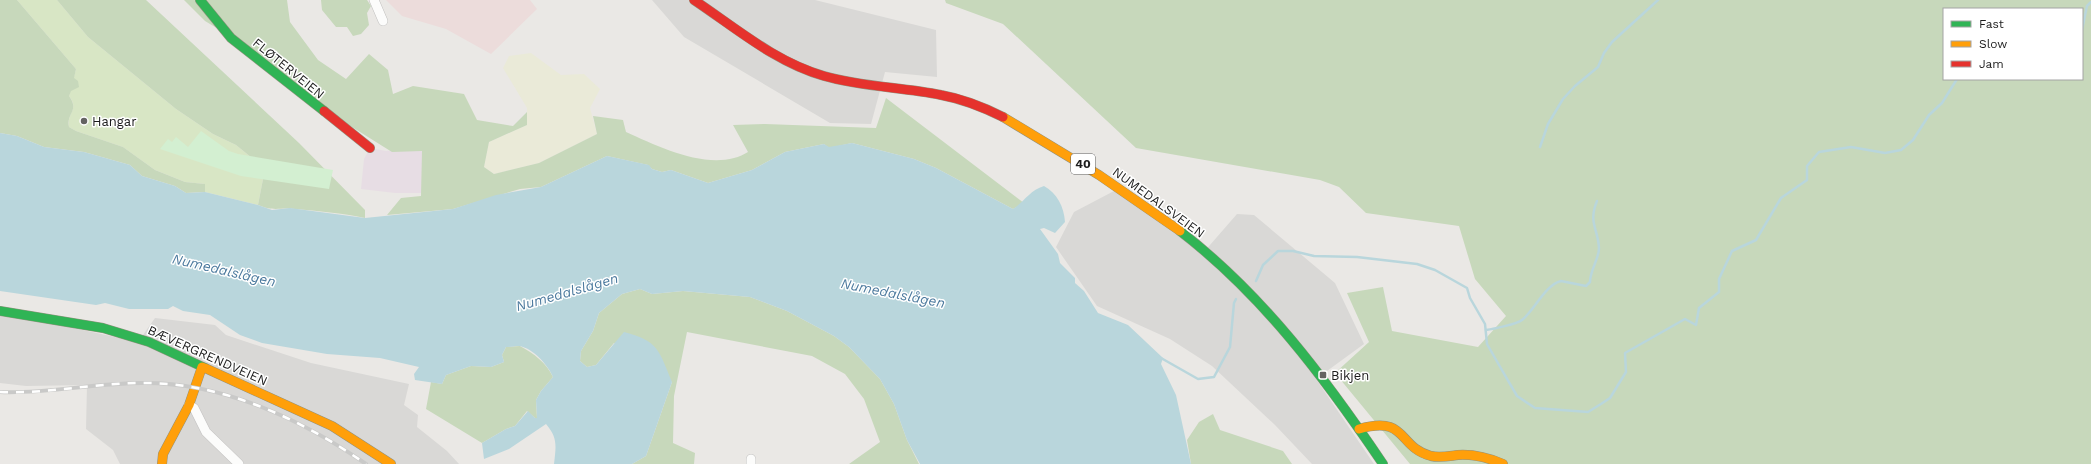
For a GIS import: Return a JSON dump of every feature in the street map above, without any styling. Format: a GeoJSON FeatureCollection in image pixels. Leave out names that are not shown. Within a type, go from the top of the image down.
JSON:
{"type":"FeatureCollection","features":[{"type":"Feature","properties":{"kind":"main road","name":"FLØTERVEIEN"},"geometry":{"type":"LineString","coordinates":[[200,0],[231,38],[370,148]]}},
{"type":"Feature","properties":{"kind":"main road","name":"NUMEDALSVEIEN"},"geometry":{"type":"LineString","coordinates":[[694,0],[746,37],[798,67],[840,80],[925,90],[958,98],[1008,120],[1096,172],[1146,206],[1189,239],[1243,286],[1305,357],[1359,429],[1383,464]]}},
{"type":"Feature","properties":{"kind":"main road","name":"BÆVERGRENDVEIEN"},"geometry":{"type":"LineString","coordinates":[[0,311],[114,330],[149,342],[332,426],[391,464]]}},
{"type":"Feature","properties":{"kind":"main road"},"geometry":{"type":"LineString","coordinates":[[162,464],[163,454],[189,405],[202,367]]}},
{"type":"Feature","properties":{"kind":"main road"},"geometry":{"type":"LineString","coordinates":[[1359,429],[1376,423],[1394,428],[1416,448],[1435,457],[1458,455],[1485,456],[1503,464]]}},
{"type":"Feature","properties":{"kind":"street"},"geometry":{"type":"LineString","coordinates":[[374,0],[383,21]]}},
{"type":"Feature","properties":{"kind":"street"},"geometry":{"type":"LineString","coordinates":[[189,405],[194,408],[206,432],[239,464]]}},
{"type":"Feature","properties":{"kind":"shaded area"},"geometry":{"type":"Polygon","coordinates":[[[386,0],[530,0],[537,9],[491,54],[446,29],[402,16],[386,0]]]}},
{"type":"Feature","properties":{"kind":"shaded area"},"geometry":{"type":"Polygon","coordinates":[[[652,0],[815,0],[936,30],[937,77],[885,72],[871,124],[830,123],[684,37],[652,0]]]}},
{"type":"Feature","properties":{"kind":"shaded area"},"geometry":{"type":"Polygon","coordinates":[[[430,136],[427,193],[395,193],[361,189],[364,159],[370,148],[386,151],[405,149],[430,136]]]}},
{"type":"Feature","properties":{"kind":"shaded area"},"geometry":{"type":"Polygon","coordinates":[[[1114,191],[1203,253],[1237,214],[1254,215],[1335,283],[1364,344],[1316,379],[1374,464],[1312,464],[1275,425],[1212,366],[1170,339],[1097,306],[1056,247],[1074,212],[1114,191]]]}},
{"type":"Feature","properties":{"kind":"shaded area"},"geometry":{"type":"Polygon","coordinates":[[[0,316],[46,322],[138,342],[155,318],[215,325],[226,335],[311,363],[409,384],[404,405],[418,415],[417,427],[447,451],[459,464],[120,464],[113,450],[86,429],[87,385],[26,386],[0,383],[0,316]]]}},
{"type":"Feature","properties":{"kind":"green space"},"geometry":{"type":"Polygon","coordinates":[[[0,0],[17,0],[76,69],[74,78],[78,81],[79,87],[71,91],[69,96],[72,101],[73,109],[69,118],[69,127],[76,131],[123,147],[155,170],[185,182],[205,184],[205,192],[186,193],[175,186],[142,176],[130,165],[84,152],[44,147],[17,136],[0,133],[0,0]]]}},
{"type":"Feature","properties":{"kind":"green space"},"geometry":{"type":"Polygon","coordinates":[[[17,0],[57,0],[88,37],[176,109],[213,134],[236,145],[262,166],[264,174],[258,205],[205,192],[205,184],[185,182],[155,170],[123,147],[76,131],[69,127],[69,118],[73,105],[69,96],[76,69],[17,0]]]}},
{"type":"Feature","properties":{"kind":"green space"},"geometry":{"type":"Polygon","coordinates":[[[57,0],[146,0],[299,143],[365,210],[365,218],[321,211],[273,209],[258,205],[264,174],[262,166],[236,145],[213,134],[176,109],[88,37],[57,0]]]}},
{"type":"Feature","properties":{"kind":"green space"},"geometry":{"type":"Polygon","coordinates":[[[184,0],[287,0],[290,22],[318,60],[346,79],[369,54],[388,70],[393,94],[413,86],[464,94],[477,120],[513,126],[527,112],[527,125],[489,142],[484,167],[494,174],[539,163],[597,134],[593,116],[623,120],[626,132],[679,154],[707,160],[721,160],[736,158],[748,152],[733,125],[765,124],[876,128],[886,98],[1024,203],[1013,209],[936,168],[914,159],[852,143],[829,148],[824,144],[785,152],[752,170],[708,183],[671,170],[662,172],[652,169],[648,165],[607,156],[541,187],[520,189],[453,209],[387,215],[401,198],[421,196],[422,151],[392,152],[328,112],[240,42],[205,21],[184,0]]]}},
{"type":"Feature","properties":{"kind":"green space"},"geometry":{"type":"Polygon","coordinates":[[[321,0],[367,0],[371,6],[367,13],[369,25],[361,34],[353,36],[347,27],[336,27],[322,10],[321,0]]]}},
{"type":"Feature","properties":{"kind":"green space"},"geometry":{"type":"Polygon","coordinates":[[[945,0],[2091,0],[2091,464],[1410,464],[1335,373],[1369,342],[1347,293],[1383,287],[1392,331],[1478,347],[1506,316],[1475,279],[1459,226],[1366,213],[1339,187],[1320,180],[1136,148],[1003,24],[946,3],[945,0]]]}},
{"type":"Feature","properties":{"kind":"green space"},"geometry":{"type":"Polygon","coordinates":[[[531,53],[561,75],[584,74],[600,89],[590,108],[597,134],[539,163],[494,174],[484,167],[489,142],[527,125],[527,108],[503,68],[509,56],[531,53]]]}},
{"type":"Feature","properties":{"kind":"green space"},"geometry":{"type":"Polygon","coordinates":[[[201,131],[229,151],[238,154],[333,170],[329,189],[241,176],[160,149],[168,139],[172,142],[176,137],[188,147],[201,131]]]}},
{"type":"Feature","properties":{"kind":"green space"},"geometry":{"type":"Polygon","coordinates":[[[640,289],[652,294],[683,291],[750,297],[787,311],[834,336],[849,347],[880,379],[894,404],[907,440],[919,464],[849,464],[880,442],[864,399],[845,374],[812,356],[687,332],[674,396],[673,443],[695,453],[694,464],[632,464],[646,456],[672,382],[614,343],[596,365],[587,367],[580,361],[581,351],[593,331],[599,313],[622,294],[640,289]]]}},
{"type":"Feature","properties":{"kind":"green space"},"geometry":{"type":"Polygon","coordinates":[[[520,346],[539,359],[547,367],[553,377],[541,391],[536,400],[537,418],[527,411],[515,426],[506,429],[482,443],[426,409],[431,382],[442,384],[446,375],[471,366],[491,367],[504,362],[502,355],[506,347],[520,346]]]}},
{"type":"Feature","properties":{"kind":"green space"},"geometry":{"type":"Polygon","coordinates":[[[1213,414],[1220,430],[1283,451],[1292,464],[1191,464],[1187,440],[1199,422],[1213,414]]]}},
{"type":"Feature","properties":{"kind":"water","name":"Numedalslågen"},"geometry":{"type":"Polygon","coordinates":[[[0,133],[17,136],[44,147],[84,152],[130,165],[142,176],[175,186],[186,193],[205,192],[272,210],[290,208],[365,218],[453,209],[496,195],[541,187],[607,156],[649,165],[652,169],[662,172],[671,170],[708,183],[752,170],[785,152],[824,144],[829,147],[852,143],[914,159],[936,168],[1013,209],[1035,190],[1044,186],[1053,192],[1063,211],[1065,222],[1055,233],[1044,228],[1040,229],[1058,254],[1060,263],[1075,278],[1075,283],[1084,291],[1098,313],[1128,325],[1163,358],[1161,364],[1176,395],[1191,464],[920,464],[907,440],[894,404],[880,379],[849,347],[834,336],[787,311],[750,297],[683,291],[652,294],[640,289],[622,294],[599,313],[593,331],[581,351],[580,361],[587,367],[596,365],[624,332],[644,339],[656,349],[664,362],[672,382],[646,456],[632,464],[554,464],[555,442],[553,434],[546,424],[509,449],[484,459],[482,443],[506,429],[515,426],[528,411],[535,418],[537,418],[536,400],[541,391],[553,377],[548,367],[535,354],[524,347],[506,347],[502,355],[504,362],[491,367],[471,366],[446,375],[442,384],[415,380],[414,374],[419,367],[380,358],[327,354],[262,343],[240,335],[210,315],[183,311],[173,306],[168,309],[129,309],[105,303],[96,305],[0,291],[0,133]]]}},
{"type":"Feature","properties":{"kind":"waterway"},"geometry":{"type":"LineString","coordinates":[[1540,147],[1548,124],[1563,99],[1575,86],[1598,67],[1604,53],[1612,42],[1658,0]]}},
{"type":"Feature","properties":{"kind":"waterway"},"geometry":{"type":"LineString","coordinates":[[2083,25],[2087,6],[2091,2]]}},
{"type":"Feature","properties":{"kind":"waterway"},"geometry":{"type":"LineString","coordinates":[[1256,281],[1263,265],[1278,251],[1293,251],[1314,256],[1357,257],[1417,264],[1435,270],[1467,288],[1470,298],[1485,324],[1487,344],[1517,396],[1535,408],[1588,412],[1610,398],[1626,372],[1625,353],[1685,319],[1696,325],[1699,308],[1719,292],[1719,279],[1732,251],[1756,240],[1781,198],[1807,180],[1807,166],[1819,152],[1851,147],[1885,153],[1901,150],[1913,140],[1929,115],[1942,103],[1956,80]]}},
{"type":"Feature","properties":{"kind":"waterway"},"geometry":{"type":"LineString","coordinates":[[1486,330],[1510,325],[1522,320],[1555,283],[1561,281],[1586,286],[1590,282],[1591,273],[1599,252],[1593,220],[1594,209],[1597,201]]}},
{"type":"Feature","properties":{"kind":"waterway"},"geometry":{"type":"LineString","coordinates":[[1161,358],[1198,379],[1214,377],[1230,347],[1234,303],[1236,299]]}},
{"type":"Feature","properties":{"kind":"railway"},"geometry":{"type":"LineString","coordinates":[[0,392],[36,391],[124,383],[172,384],[202,389],[231,396],[288,418],[315,432],[366,464]]}},
{"type":"Feature","properties":{"kind":"traffic: fast"},"geometry":{"type":"LineString","coordinates":[[200,0],[231,38],[324,111]]}},
{"type":"Feature","properties":{"kind":"traffic: fast"},"geometry":{"type":"LineString","coordinates":[[1180,231],[1239,282],[1291,339],[1338,400],[1383,464]]}},
{"type":"Feature","properties":{"kind":"traffic: fast"},"geometry":{"type":"LineString","coordinates":[[0,311],[103,328],[149,342],[205,368]]}},
{"type":"Feature","properties":{"kind":"traffic: slow"},"geometry":{"type":"LineString","coordinates":[[1003,117],[1099,175],[1180,231]]}},
{"type":"Feature","properties":{"kind":"traffic: slow"},"geometry":{"type":"LineString","coordinates":[[162,464],[163,454],[189,405],[202,367]]}},
{"type":"Feature","properties":{"kind":"traffic: slow"},"geometry":{"type":"LineString","coordinates":[[205,368],[332,426],[391,464]]}},
{"type":"Feature","properties":{"kind":"traffic: slow"},"geometry":{"type":"LineString","coordinates":[[1359,429],[1375,426],[1386,426],[1401,434],[1420,452],[1431,456],[1441,457],[1470,455],[1487,458],[1503,464]]}},
{"type":"Feature","properties":{"kind":"traffic: jam"},"geometry":{"type":"LineString","coordinates":[[694,0],[756,43],[806,70],[838,80],[926,92],[949,97],[973,104],[1003,117]]}},
{"type":"Feature","properties":{"kind":"traffic: jam"},"geometry":{"type":"LineString","coordinates":[[324,111],[370,148]]}},
{"type":"Feature","properties":{"kind":"place","name":"Hangar"},"geometry":{"type":"Point","coordinates":[84,121]}},
{"type":"Feature","properties":{"kind":"place","name":"Bikjen"},"geometry":{"type":"Point","coordinates":[1323,375]}}]}
